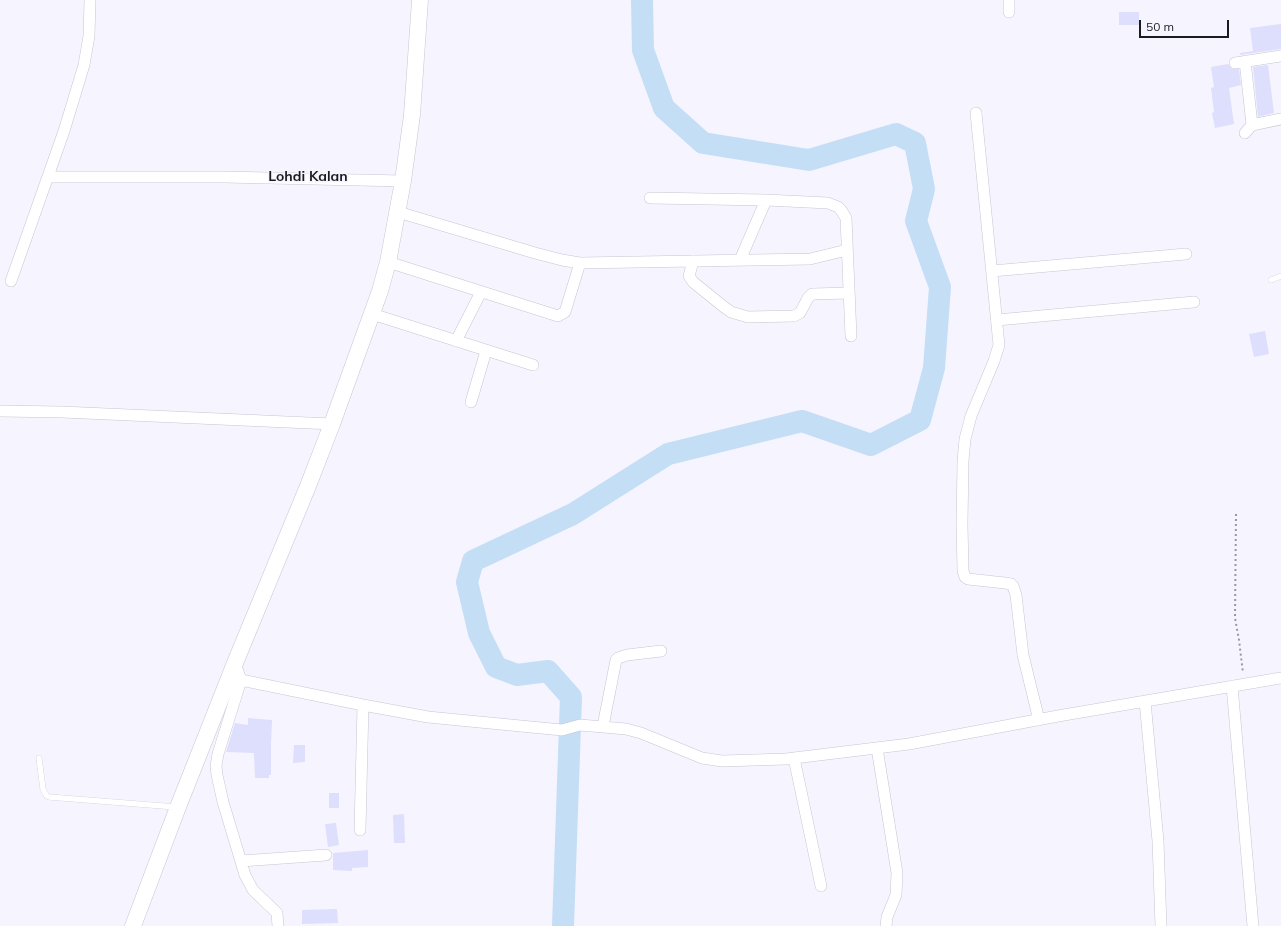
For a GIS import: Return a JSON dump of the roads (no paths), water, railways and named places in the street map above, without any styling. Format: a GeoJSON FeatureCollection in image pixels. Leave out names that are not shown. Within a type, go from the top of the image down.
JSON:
{"type":"FeatureCollection","features":[{"type":"Feature","properties":{"kind":"street"},"geometry":{"type":"LineString","coordinates":[[11,281],[64,131],[84,64],[89,36],[90,0]]}},
{"type":"Feature","properties":{"kind":"street"},"geometry":{"type":"LineString","coordinates":[[133,926],[178,807],[308,486],[380,291],[388,262],[403,181],[412,115],[420,0]]}},
{"type":"Feature","properties":{"kind":"street"},"geometry":{"type":"LineString","coordinates":[[1009,0],[1009,12]]}},
{"type":"Feature","properties":{"kind":"street"},"geometry":{"type":"LineString","coordinates":[[1281,56],[1240,62],[1248,129],[1281,119]]}},
{"type":"Feature","properties":{"kind":"street"},"geometry":{"type":"LineString","coordinates":[[976,113],[999,345],[971,416],[965,439],[962,524],[963,571],[965,578],[968,579],[1005,583],[1013,586],[1016,595],[1023,655],[1039,720]]}},
{"type":"Feature","properties":{"kind":"street"},"geometry":{"type":"LineString","coordinates":[[48,177],[224,177],[403,181]]}},
{"type":"Feature","properties":{"kind":"street"},"geometry":{"type":"LineString","coordinates":[[650,198],[766,200],[828,203],[838,207],[846,218],[851,336]]}},
{"type":"Feature","properties":{"kind":"street"},"geometry":{"type":"LineString","coordinates":[[740,260],[766,200]]}},
{"type":"Feature","properties":{"kind":"street"},"geometry":{"type":"LineString","coordinates":[[398,212],[536,253],[580,263],[810,259],[847,250]]}},
{"type":"Feature","properties":{"kind":"street"},"geometry":{"type":"LineString","coordinates":[[992,272],[1186,254]]}},
{"type":"Feature","properties":{"kind":"street"},"geometry":{"type":"LineString","coordinates":[[693,261],[689,276],[693,282],[724,307],[748,317],[794,316],[800,312],[812,294],[849,293]]}},
{"type":"Feature","properties":{"kind":"street"},"geometry":{"type":"LineString","coordinates":[[388,262],[561,316],[566,312],[580,263]]}},
{"type":"Feature","properties":{"kind":"street"},"geometry":{"type":"LineString","coordinates":[[456,341],[481,292]]}},
{"type":"Feature","properties":{"kind":"street"},"geometry":{"type":"LineString","coordinates":[[997,320],[1194,302]]}},
{"type":"Feature","properties":{"kind":"street"},"geometry":{"type":"LineString","coordinates":[[372,314],[533,365]]}},
{"type":"Feature","properties":{"kind":"street"},"geometry":{"type":"LineString","coordinates":[[471,402],[486,351]]}},
{"type":"Feature","properties":{"kind":"street"},"geometry":{"type":"LineString","coordinates":[[0,411],[62,412],[332,424]]}},
{"type":"Feature","properties":{"kind":"street"},"geometry":{"type":"LineString","coordinates":[[603,726],[616,660],[627,655],[661,651]]}},
{"type":"Feature","properties":{"kind":"street"},"geometry":{"type":"LineString","coordinates":[[235,664],[241,680],[218,754],[216,766],[219,786],[245,875],[253,890],[277,913],[278,926]]}},
{"type":"Feature","properties":{"kind":"street"},"geometry":{"type":"LineString","coordinates":[[241,680],[428,717],[562,730],[580,725],[626,729],[641,733],[690,754],[711,761],[736,761],[794,758],[909,744],[1281,678]]}},
{"type":"Feature","properties":{"kind":"street"},"geometry":{"type":"LineString","coordinates":[[1232,686],[1253,926]]}},
{"type":"Feature","properties":{"kind":"street"},"geometry":{"type":"LineString","coordinates":[[1145,701],[1158,841],[1161,926]]}},
{"type":"Feature","properties":{"kind":"street"},"geometry":{"type":"LineString","coordinates":[[360,830],[363,705]]}},
{"type":"Feature","properties":{"kind":"street"},"geometry":{"type":"LineString","coordinates":[[877,748],[897,873],[897,889],[887,917],[886,926]]}},
{"type":"Feature","properties":{"kind":"street"},"geometry":{"type":"LineString","coordinates":[[794,758],[821,886]]}},
{"type":"Feature","properties":{"kind":"street"},"geometry":{"type":"LineString","coordinates":[[241,861],[326,855]]}},
{"type":"Feature","properties":{"kind":"lane"},"geometry":{"type":"LineString","coordinates":[[1271,280],[1281,276]]}},
{"type":"Feature","properties":{"kind":"lane"},"geometry":{"type":"LineString","coordinates":[[39,758],[44,790],[49,797],[178,807]]}},
{"type":"Feature","properties":{"kind":"waterway"},"geometry":{"type":"LineString","coordinates":[[563,926],[571,697],[548,671],[517,675],[496,667],[479,633],[467,582],[473,561],[573,514],[668,454],[802,421],[871,445],[920,420],[934,368],[940,287],[916,221],[924,189],[915,143],[896,134],[809,160],[703,143],[664,108],[643,50],[642,0]]}},
{"type":"Feature","properties":{"kind":"district","name":"Lohdi Kalan"},"geometry":{"type":"Point","coordinates":[308,177]}}]}
